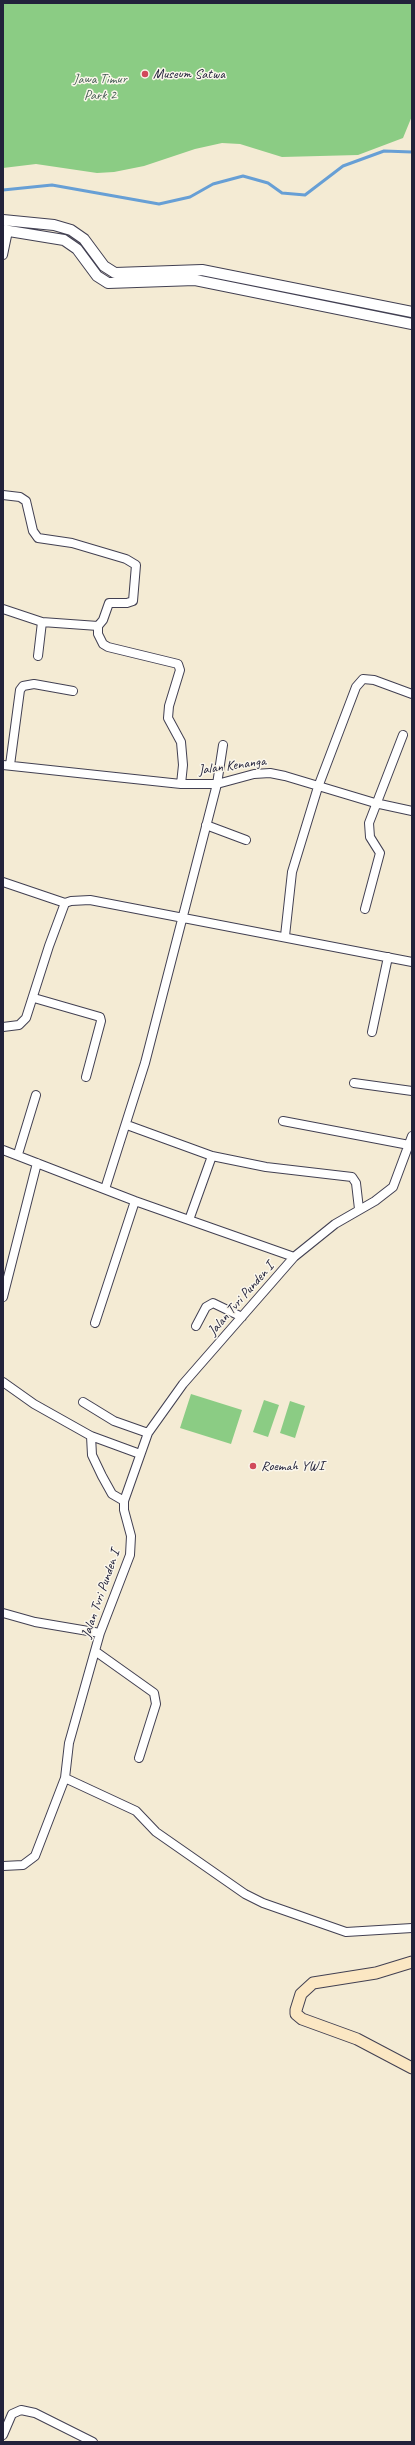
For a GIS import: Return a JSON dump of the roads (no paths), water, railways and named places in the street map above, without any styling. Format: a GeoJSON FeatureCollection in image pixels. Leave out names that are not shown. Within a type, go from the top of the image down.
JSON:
{"type":"FeatureCollection","features":[{"type":"Feature","properties":{"kind":"main road"},"geometry":{"type":"LineString","coordinates":[[412,1962],[376,1973],[313,1984],[301,1994],[296,2010],[296,2014],[302,2019],[357,2039],[412,2068]]}},
{"type":"Feature","properties":{"kind":"street"},"geometry":{"type":"LineString","coordinates":[[3,220],[71,230],[84,239],[104,266],[115,273],[193,270],[412,312]]}},
{"type":"Feature","properties":{"kind":"street"},"geometry":{"type":"LineString","coordinates":[[3,255],[5,230],[64,240],[77,249],[96,276],[108,283],[195,280],[412,324]]}},
{"type":"Feature","properties":{"kind":"street"},"geometry":{"type":"LineString","coordinates":[[193,270],[195,280]]}},
{"type":"Feature","properties":{"kind":"street"},"geometry":{"type":"LineString","coordinates":[[3,494],[20,497],[26,501],[32,531],[38,538],[72,544],[126,559],[136,565],[133,601],[127,603],[109,603],[103,620],[98,626],[98,634],[103,644],[108,647],[178,664],[180,670],[169,706],[168,718],[181,742],[183,765],[181,784]]}},
{"type":"Feature","properties":{"kind":"street"},"geometry":{"type":"LineString","coordinates":[[3,609],[42,622],[98,626]]}},
{"type":"Feature","properties":{"kind":"street"},"geometry":{"type":"LineString","coordinates":[[38,656],[42,622]]}},
{"type":"Feature","properties":{"kind":"street"},"geometry":{"type":"LineString","coordinates":[[285,936],[290,881],[318,787],[360,681],[374,680],[412,694]]}},
{"type":"Feature","properties":{"kind":"street"},"geometry":{"type":"LineString","coordinates":[[6,765],[20,690],[23,686],[34,684],[73,691]]}},
{"type":"Feature","properties":{"kind":"street"},"geometry":{"type":"LineString","coordinates":[[364,909],[380,853],[369,831],[375,803],[403,736]]}},
{"type":"Feature","properties":{"kind":"street"},"geometry":{"type":"LineString","coordinates":[[105,1189],[127,1125],[217,784],[223,745]]}},
{"type":"Feature","properties":{"kind":"street","name":"Jalan Kenanga"},"geometry":{"type":"LineString","coordinates":[[6,765],[181,784],[217,784],[248,775],[270,773],[285,776],[375,803],[412,811]]}},
{"type":"Feature","properties":{"kind":"street"},"geometry":{"type":"LineString","coordinates":[[206,825],[246,840]]}},
{"type":"Feature","properties":{"kind":"street"},"geometry":{"type":"LineString","coordinates":[[3,882],[65,903],[71,901],[90,900],[285,936],[412,962]]}},
{"type":"Feature","properties":{"kind":"street"},"geometry":{"type":"LineString","coordinates":[[3,1027],[14,1027],[22,1023],[34,998],[49,946],[65,903]]}},
{"type":"Feature","properties":{"kind":"street"},"geometry":{"type":"LineString","coordinates":[[372,1032],[388,958]]}},
{"type":"Feature","properties":{"kind":"street"},"geometry":{"type":"LineString","coordinates":[[34,998],[100,1018],[101,1021],[86,1077]]}},
{"type":"Feature","properties":{"kind":"street"},"geometry":{"type":"LineString","coordinates":[[354,1083],[412,1091]]}},
{"type":"Feature","properties":{"kind":"street"},"geometry":{"type":"LineString","coordinates":[[18,1154],[36,1095]]}},
{"type":"Feature","properties":{"kind":"street"},"geometry":{"type":"LineString","coordinates":[[282,1121],[408,1145]]}},
{"type":"Feature","properties":{"kind":"street"},"geometry":{"type":"LineString","coordinates":[[127,1125],[212,1156],[266,1167],[352,1177],[356,1183],[359,1210]]}},
{"type":"Feature","properties":{"kind":"street","name":"Jalan Tvri Punden I"},"geometry":{"type":"LineString","coordinates":[[3,1866],[23,1865],[35,1856],[65,1778],[69,1743],[100,1633],[130,1555],[131,1536],[124,1510],[124,1501],[148,1433],[183,1384],[294,1257],[335,1224],[375,1201],[393,1187],[412,1136]]}},
{"type":"Feature","properties":{"kind":"street"},"geometry":{"type":"LineString","coordinates":[[3,1150],[18,1154],[135,1201],[294,1257]]}},
{"type":"Feature","properties":{"kind":"street"},"geometry":{"type":"LineString","coordinates":[[189,1220],[212,1156]]}},
{"type":"Feature","properties":{"kind":"street"},"geometry":{"type":"LineString","coordinates":[[3,1297],[37,1162]]}},
{"type":"Feature","properties":{"kind":"street"},"geometry":{"type":"LineString","coordinates":[[95,1323],[135,1201]]}},
{"type":"Feature","properties":{"kind":"street"},"geometry":{"type":"LineString","coordinates":[[196,1326],[206,1307],[213,1303],[242,1317]]}},
{"type":"Feature","properties":{"kind":"street"},"geometry":{"type":"LineString","coordinates":[[3,1382],[34,1404],[91,1436],[140,1454]]}},
{"type":"Feature","properties":{"kind":"street"},"geometry":{"type":"LineString","coordinates":[[83,1402],[114,1421],[148,1433]]}},
{"type":"Feature","properties":{"kind":"street"},"geometry":{"type":"LineString","coordinates":[[91,1436],[92,1455],[102,1476],[112,1494],[124,1501]]}},
{"type":"Feature","properties":{"kind":"street"},"geometry":{"type":"LineString","coordinates":[[3,1614],[35,1622],[100,1633]]}},
{"type":"Feature","properties":{"kind":"street"},"geometry":{"type":"LineString","coordinates":[[95,1651],[154,1693],[156,1704],[139,1758]]}},
{"type":"Feature","properties":{"kind":"street"},"geometry":{"type":"LineString","coordinates":[[65,1778],[136,1811],[156,1832],[246,1894],[263,1903],[350,1933],[412,1928]]}},
{"type":"Feature","properties":{"kind":"street"},"geometry":{"type":"LineString","coordinates":[[3,2435],[12,2414],[21,2410],[35,2413],[93,2442]]}},
{"type":"Feature","properties":{"kind":"waterway"},"geometry":{"type":"LineString","coordinates":[[3,190],[52,185],[159,204],[190,197],[213,184],[243,176],[268,183],[282,193],[305,195],[343,166],[384,151],[412,152]]}},
{"type":"Feature","properties":{"kind":"place","name":"Museum Satwa"},"geometry":{"type":"Point","coordinates":[145,74]}},
{"type":"Feature","properties":{"kind":"place","name":"Roemah YWI"},"geometry":{"type":"Point","coordinates":[253,1466]}},
{"type":"Feature","properties":{"kind":"park label","name":"Jawa Timur Park 2"},"geometry":{"type":"Point","coordinates":[100,88]}}]}
